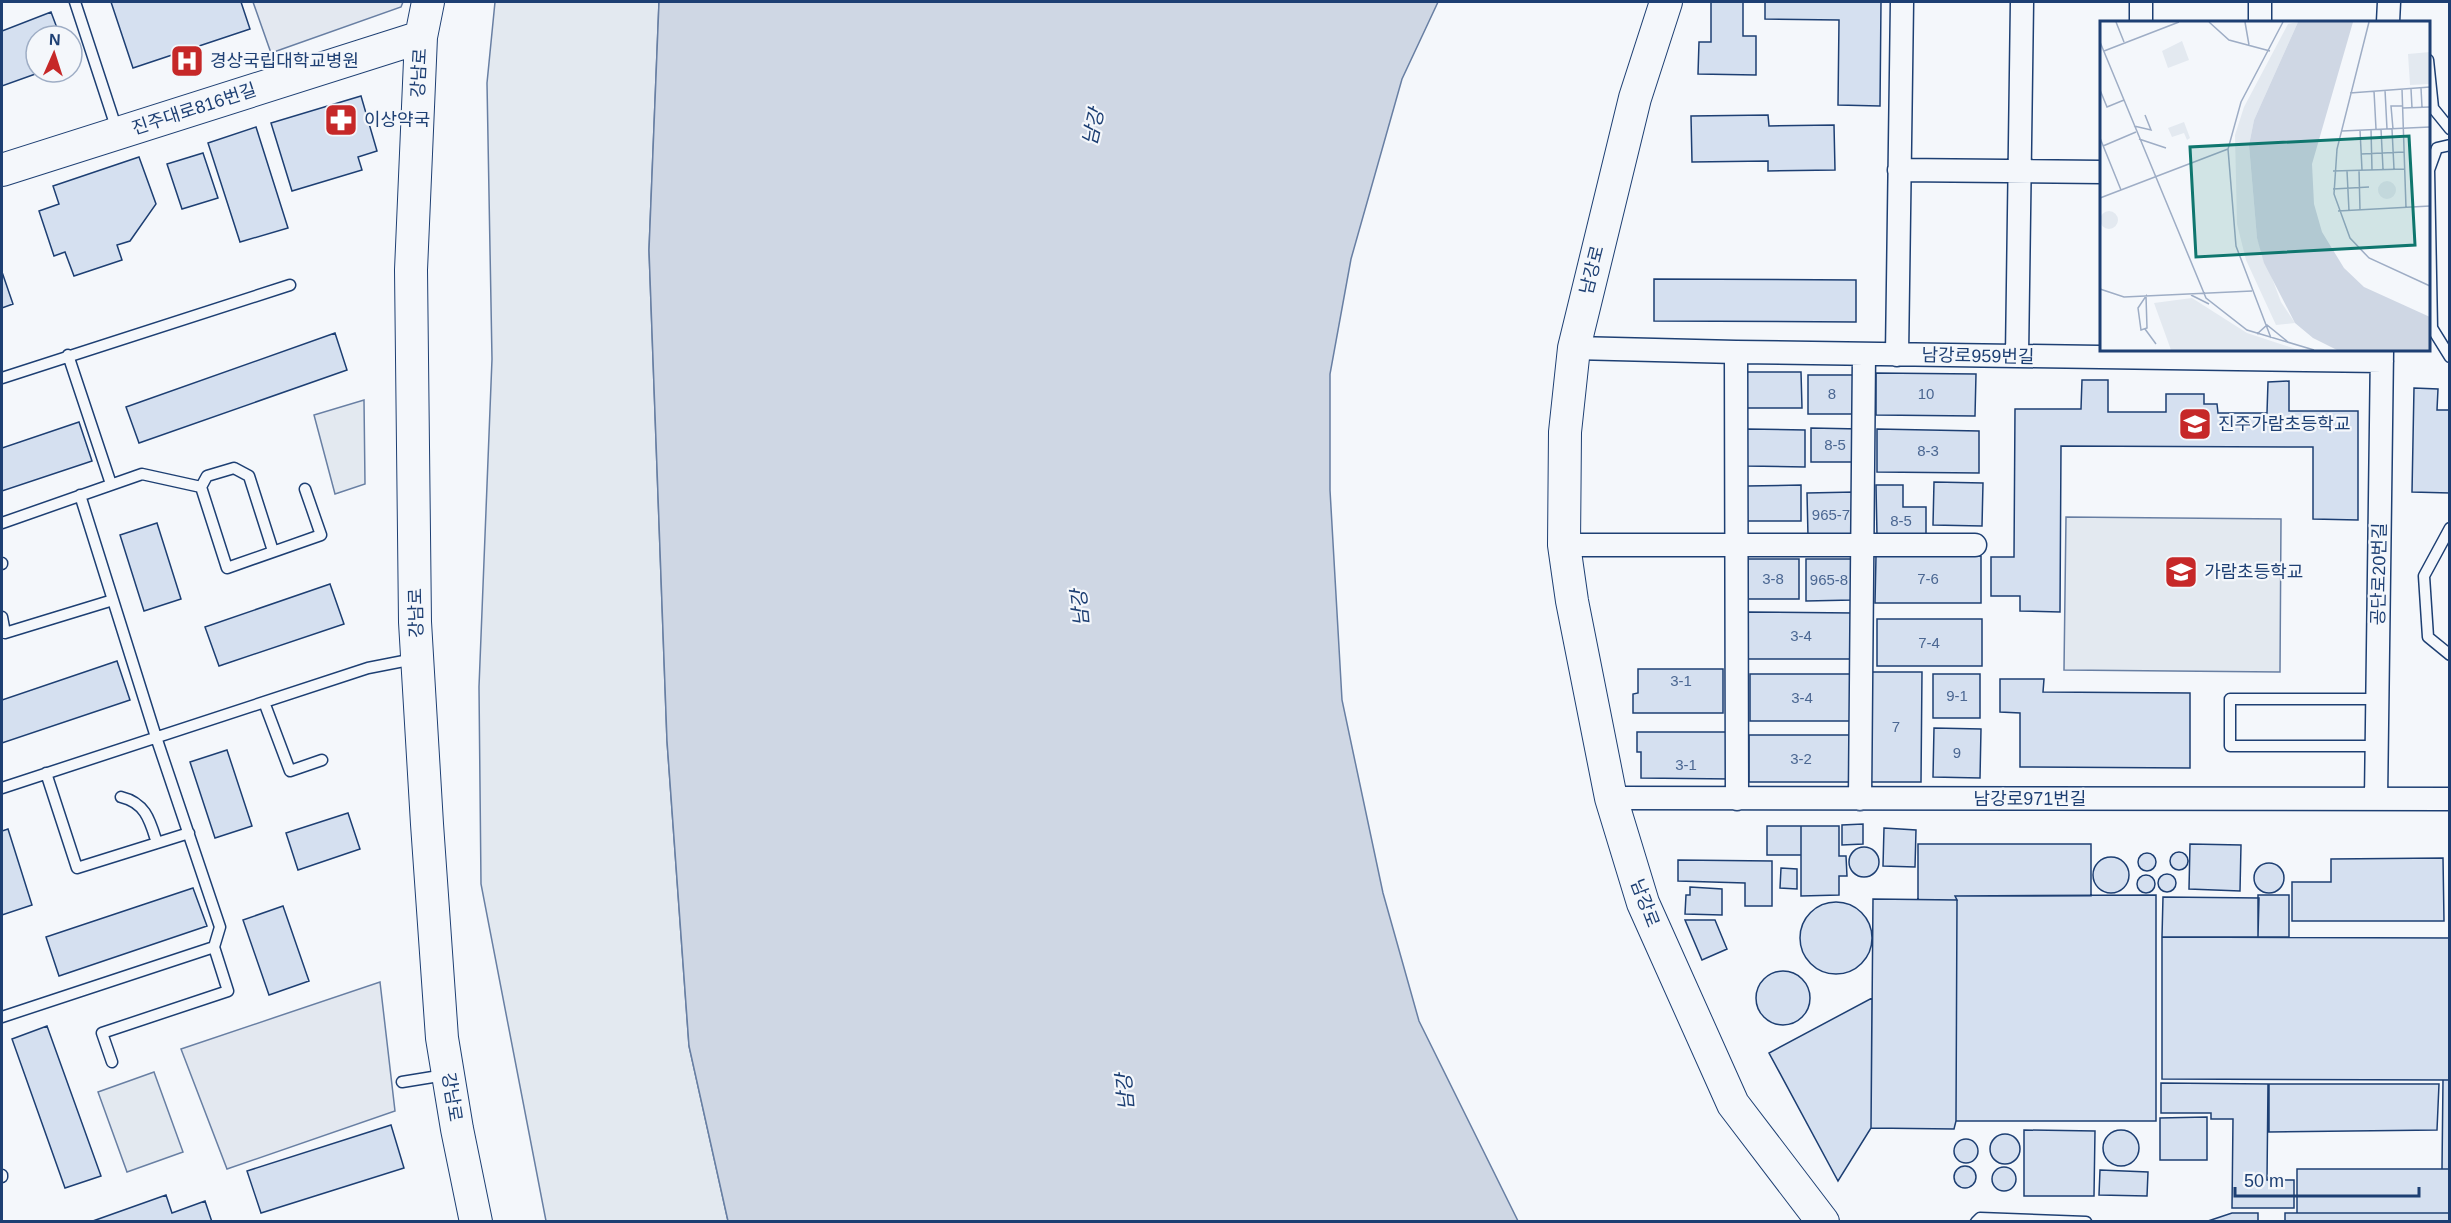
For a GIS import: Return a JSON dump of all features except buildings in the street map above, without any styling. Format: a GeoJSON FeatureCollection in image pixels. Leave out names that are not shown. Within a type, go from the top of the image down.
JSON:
{"type":"FeatureCollection","features":[{"type":"Feature","properties":{"kind":"street","name":"강남로"},"geometry":{"type":"LineString","coordinates":[[428,2],[421,37],[411,270],[417,658],[441,1026],[476,1221]]}},
{"type":"Feature","properties":{"kind":"street","name":"남강로"},"geometry":{"type":"LineString","coordinates":[[1666,2],[1635,98],[1574,348],[1565,432],[1564,545],[1572,601],[1611,798],[1642,903],[1733,1104],[1823,1221]]}},
{"type":"Feature","properties":{"kind":"street"},"geometry":{"type":"LineString","coordinates":[[1897,355],[1902,2]]}},
{"type":"Feature","properties":{"kind":"street"},"geometry":{"type":"LineString","coordinates":[[2017,356],[2022,2]]}},
{"type":"Feature","properties":{"kind":"street"},"geometry":{"type":"LineString","coordinates":[[2141,2],[2141,21]]}},
{"type":"Feature","properties":{"kind":"street"},"geometry":{"type":"LineString","coordinates":[[2260,2],[2260,21]]}},
{"type":"Feature","properties":{"kind":"street"},"geometry":{"type":"LineString","coordinates":[[2388,21],[2389,2]]}},
{"type":"Feature","properties":{"kind":"street","name":"진주대로816번길"},"geometry":{"type":"LineString","coordinates":[[2,170],[421,37]]}},
{"type":"Feature","properties":{"kind":"street"},"geometry":{"type":"LineString","coordinates":[[1899,170],[2100,172]]}},
{"type":"Feature","properties":{"kind":"street","name":"남강로959번길"},"geometry":{"type":"LineString","coordinates":[[1574,348],[1897,355],[2017,356],[2138,353],[2382,355]]}},
{"type":"Feature","properties":{"kind":"street"},"geometry":{"type":"LineString","coordinates":[[1736,352],[1737,799]]}},
{"type":"Feature","properties":{"kind":"street"},"geometry":{"type":"LineString","coordinates":[[1860,799],[1864,354]]}},
{"type":"Feature","properties":{"kind":"street","name":"공단로20번길"},"geometry":{"type":"LineString","coordinates":[[2376,799],[2382,355]]}},
{"type":"Feature","properties":{"kind":"street"},"geometry":{"type":"LineString","coordinates":[[1564,545],[1975,545]]}},
{"type":"Feature","properties":{"kind":"street","name":"남강로971번길"},"geometry":{"type":"LineString","coordinates":[[1611,798],[2450,799]]}},
{"type":"Feature","properties":{"kind":"lane"},"geometry":{"type":"LineString","coordinates":[[75,2],[118,133]]}},
{"type":"Feature","properties":{"kind":"lane"},"geometry":{"type":"LineString","coordinates":[[2430,79],[2433,108],[2450,129]]}},
{"type":"Feature","properties":{"kind":"lane"},"geometry":{"type":"LineString","coordinates":[[2430,165],[2437,148],[2450,145]]}},
{"type":"Feature","properties":{"kind":"lane"},"geometry":{"type":"LineString","coordinates":[[2430,249],[2432,328],[2450,357]]}},
{"type":"Feature","properties":{"kind":"lane"},"geometry":{"type":"LineString","coordinates":[[2,378],[290,285]]}},
{"type":"Feature","properties":{"kind":"lane"},"geometry":{"type":"LineString","coordinates":[[68,355],[111,484]]}},
{"type":"Feature","properties":{"kind":"lane"},"geometry":{"type":"LineString","coordinates":[[273,551],[249,476],[234,468],[207,476],[201,488],[227,568],[321,535],[305,489]]}},
{"type":"Feature","properties":{"kind":"lane"},"geometry":{"type":"LineString","coordinates":[[2,523],[142,474],[201,488]]}},
{"type":"Feature","properties":{"kind":"lane"},"geometry":{"type":"LineString","coordinates":[[80,495],[156,737],[220,927],[214,947],[228,991],[102,1033],[112,1062]]}},
{"type":"Feature","properties":{"kind":"lane"},"geometry":{"type":"LineString","coordinates":[[2450,528],[2424,576],[2428,637],[2450,655]]}},
{"type":"Feature","properties":{"kind":"lane"},"geometry":{"type":"LineString","coordinates":[[2,617],[5,633],[113,600]]}},
{"type":"Feature","properties":{"kind":"lane"},"geometry":{"type":"LineString","coordinates":[[2,788],[368,668],[417,658]]}},
{"type":"Feature","properties":{"kind":"lane"},"geometry":{"type":"LineString","coordinates":[[2377,747],[2230,746],[2230,699],[2378,699]]}},
{"type":"Feature","properties":{"kind":"lane"},"geometry":{"type":"LineString","coordinates":[[264,702],[290,771],[322,760]]}},
{"type":"Feature","properties":{"kind":"lane"},"geometry":{"type":"LineString","coordinates":[[46,773],[77,868],[189,833]]}},
{"type":"Feature","properties":{"kind":"lane"},"geometry":{"type":"LineString","coordinates":[[121,797],[130,800],[148,814],[157,843]]}},
{"type":"Feature","properties":{"kind":"lane"},"geometry":{"type":"LineString","coordinates":[[2,1017],[214,947]]}},
{"type":"Feature","properties":{"kind":"lane"},"geometry":{"type":"LineString","coordinates":[[402,1082],[448,1075]]}},
{"type":"Feature","properties":{"kind":"lane"},"geometry":{"type":"LineString","coordinates":[[1976,1221],[1980,1218],[2086,1221]]}},
{"type":"Feature","properties":{"kind":"shaded area"},"geometry":{"type":"Polygon","coordinates":[[[253,2],[403,2],[401,7],[271,53],[253,2]]]}},
{"type":"Feature","properties":{"kind":"shaded area"},"geometry":{"type":"Polygon","coordinates":[[[495,2],[659,2],[649,250],[667,741],[689,1046],[728,1221],[546,1221],[481,884],[479,687],[492,359],[487,83],[495,2]]]}},
{"type":"Feature","properties":{"kind":"shaded area"},"geometry":{"type":"Polygon","coordinates":[[[364,400],[365,484],[335,494],[314,415],[364,400]]]}},
{"type":"Feature","properties":{"kind":"shaded area"},"geometry":{"type":"Polygon","coordinates":[[[2066,517],[2281,519],[2280,672],[2064,670],[2066,517]]]}},
{"type":"Feature","properties":{"kind":"shaded area"},"geometry":{"type":"Polygon","coordinates":[[[380,982],[395,1111],[227,1169],[181,1049],[380,982]]]}},
{"type":"Feature","properties":{"kind":"shaded area"},"geometry":{"type":"Polygon","coordinates":[[[154,1072],[183,1152],[127,1172],[98,1092],[154,1072]]]}},
{"type":"Feature","properties":{"kind":"water","name":"남강"},"geometry":{"type":"Polygon","coordinates":[[[659,2],[1438,2],[1402,79],[1351,259],[1330,374],[1330,490],[1342,700],[1383,893],[1419,1021],[1518,1221],[728,1221],[689,1046],[667,741],[649,250],[659,2]]]}},
{"type":"Feature","properties":{"kind":"place","name":"경상국립대학교병원"},"geometry":{"type":"Point","coordinates":[187,61]}},
{"type":"Feature","properties":{"kind":"place","name":"이상약국"},"geometry":{"type":"Point","coordinates":[341,120]}},
{"type":"Feature","properties":{"kind":"place","name":"진주가람초등학교"},"geometry":{"type":"Point","coordinates":[2195,424]}},
{"type":"Feature","properties":{"kind":"place","name":"가람초등학교"},"geometry":{"type":"Point","coordinates":[2181,572]}}]}
